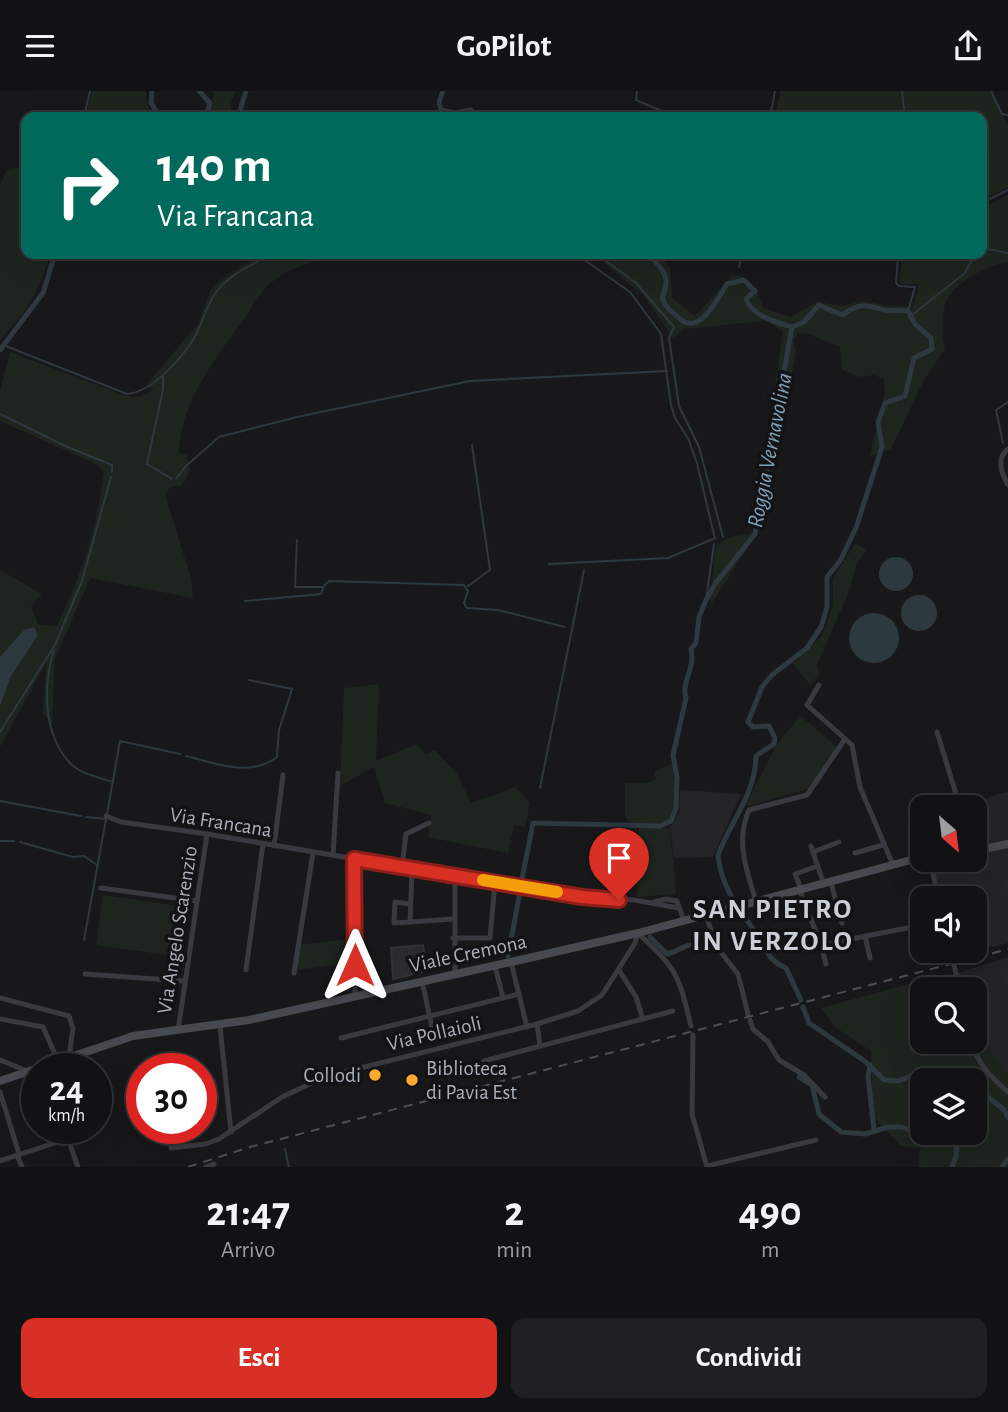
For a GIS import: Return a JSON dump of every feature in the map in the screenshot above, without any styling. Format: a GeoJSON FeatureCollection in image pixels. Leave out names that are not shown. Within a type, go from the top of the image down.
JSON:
{"type":"FeatureCollection","features":[{"type":"Feature","properties":{"kind":"main road"},"geometry":{"type":"LineString","coordinates":[[987,848],[1008,844]]}},
{"type":"Feature","properties":{"kind":"main road","name":"Viale Cremona"},"geometry":{"type":"LineString","coordinates":[[81,1053],[133,1036],[219,1026],[638,933],[910,860]]}},
{"type":"Feature","properties":{"kind":"main road","name":"Viale Cremona"},"geometry":{"type":"LineString","coordinates":[[0,1081],[21,1074]]}},
{"type":"Feature","properties":{"kind":"street"},"geometry":{"type":"LineString","coordinates":[[1008,449],[1002,455],[1000,463],[1008,485]]}},
{"type":"Feature","properties":{"kind":"street"},"geometry":{"type":"LineString","coordinates":[[819,685],[807,705],[852,745],[860,787],[893,865]]}},
{"type":"Feature","properties":{"kind":"street"},"geometry":{"type":"LineString","coordinates":[[937,732],[956,795]]}},
{"type":"Feature","properties":{"kind":"street"},"geometry":{"type":"LineString","coordinates":[[756,902],[742,855],[741,827],[749,810],[807,795],[845,739]]}},
{"type":"Feature","properties":{"kind":"street"},"geometry":{"type":"LineString","coordinates":[[332,855],[338,773]]}},
{"type":"Feature","properties":{"kind":"street"},"geometry":{"type":"LineString","coordinates":[[274,846],[283,775]]}},
{"type":"Feature","properties":{"kind":"street","name":"Via Francana"},"geometry":{"type":"LineString","coordinates":[[106,816],[133,824],[208,834],[582,897],[678,904],[684,921]]}},
{"type":"Feature","properties":{"kind":"street"},"geometry":{"type":"LineString","coordinates":[[402,867],[406,834],[429,823]]}},
{"type":"Feature","properties":{"kind":"street","name":"Via Angelo Scarenzio"},"geometry":{"type":"LineString","coordinates":[[178,1031],[208,834]]}},
{"type":"Feature","properties":{"kind":"street"},"geometry":{"type":"LineString","coordinates":[[839,842],[812,849],[842,923]]}},
{"type":"Feature","properties":{"kind":"street"},"geometry":{"type":"LineString","coordinates":[[246,970],[263,844]]}},
{"type":"Feature","properties":{"kind":"street"},"geometry":{"type":"LineString","coordinates":[[855,853],[883,845]]}},
{"type":"Feature","properties":{"kind":"street"},"geometry":{"type":"LineString","coordinates":[[293,973],[313,853]]}},
{"type":"Feature","properties":{"kind":"street"},"geometry":{"type":"LineString","coordinates":[[354,859],[355,995]]}},
{"type":"Feature","properties":{"kind":"street"},"geometry":{"type":"LineString","coordinates":[[818,866],[795,874],[827,964]]}},
{"type":"Feature","properties":{"kind":"street"},"geometry":{"type":"LineString","coordinates":[[410,922],[412,869]]}},
{"type":"Feature","properties":{"kind":"street"},"geometry":{"type":"LineString","coordinates":[[455,875],[455,974]]}},
{"type":"Feature","properties":{"kind":"street"},"geometry":{"type":"LineString","coordinates":[[453,938],[490,938],[495,882]]}},
{"type":"Feature","properties":{"kind":"street"},"geometry":{"type":"LineString","coordinates":[[100,888],[197,901]]}},
{"type":"Feature","properties":{"kind":"street"},"geometry":{"type":"LineString","coordinates":[[410,904],[395,902],[394,923],[454,919]]}},
{"type":"Feature","properties":{"kind":"street"},"geometry":{"type":"LineString","coordinates":[[706,915],[716,946],[738,974],[753,1029],[768,1042],[779,1060],[804,1075],[825,1097]]}},
{"type":"Feature","properties":{"kind":"street"},"geometry":{"type":"LineString","coordinates":[[821,945],[910,927]]}},
{"type":"Feature","properties":{"kind":"street"},"geometry":{"type":"LineString","coordinates":[[638,933],[678,975],[691,1026]]}},
{"type":"Feature","properties":{"kind":"street","name":"Via Pollaioli"},"geometry":{"type":"LineString","coordinates":[[171,1148],[206,1144],[231,1132],[282,1097],[324,1077],[527,1027],[578,1011],[594,1002],[619,970],[638,933]]}},
{"type":"Feature","properties":{"kind":"street"},"geometry":{"type":"LineString","coordinates":[[864,936],[870,958]]}},
{"type":"Feature","properties":{"kind":"street"},"geometry":{"type":"LineString","coordinates":[[511,962],[527,1027]]}},
{"type":"Feature","properties":{"kind":"street"},"geometry":{"type":"LineString","coordinates":[[495,966],[503,998]]}},
{"type":"Feature","properties":{"kind":"street"},"geometry":{"type":"LineString","coordinates":[[619,970],[636,997],[643,1019]]}},
{"type":"Feature","properties":{"kind":"street"},"geometry":{"type":"LineString","coordinates":[[85,974],[184,981]]}},
{"type":"Feature","properties":{"kind":"street"},"geometry":{"type":"LineString","coordinates":[[422,981],[433,1032]]}},
{"type":"Feature","properties":{"kind":"street"},"geometry":{"type":"LineString","coordinates":[[341,1038],[519,995]]}},
{"type":"Feature","properties":{"kind":"street"},"geometry":{"type":"LineString","coordinates":[[0,998],[69,1016],[72,1028],[69,1053]]}},
{"type":"Feature","properties":{"kind":"street"},"geometry":{"type":"LineString","coordinates":[[484,1061],[673,1011]]}},
{"type":"Feature","properties":{"kind":"street"},"geometry":{"type":"LineString","coordinates":[[0,1019],[43,1027],[53,1053]]}},
{"type":"Feature","properties":{"kind":"street"},"geometry":{"type":"LineString","coordinates":[[537,1024],[540,1046]]}},
{"type":"Feature","properties":{"kind":"street"},"geometry":{"type":"LineString","coordinates":[[219,1026],[231,1132]]}},
{"type":"Feature","properties":{"kind":"street"},"geometry":{"type":"LineString","coordinates":[[693,1035],[692,1114],[707,1167],[816,1140]]}},
{"type":"Feature","properties":{"kind":"street"},"geometry":{"type":"LineString","coordinates":[[975,1054],[986,1072],[1008,1092]]}},
{"type":"Feature","properties":{"kind":"street"},"geometry":{"type":"LineString","coordinates":[[0,1060],[21,1069]]}},
{"type":"Feature","properties":{"kind":"street"},"geometry":{"type":"LineString","coordinates":[[0,1092],[22,1167]]}},
{"type":"Feature","properties":{"kind":"street"},"geometry":{"type":"LineString","coordinates":[[0,1161],[51,1144]]}},
{"type":"Feature","properties":{"kind":"street"},"geometry":{"type":"LineString","coordinates":[[70,1144],[78,1167]]}},
{"type":"Feature","properties":{"kind":"street"},"geometry":{"type":"LineString","coordinates":[[206,1167],[214,1164]]}},
{"type":"Feature","properties":{"kind":"shaded area"},"geometry":{"type":"Polygon","coordinates":[[[92,91],[146,91],[146,102],[151,112],[86,112],[92,91]]]}},
{"type":"Feature","properties":{"kind":"shaded area"},"geometry":{"type":"Polygon","coordinates":[[[212,91],[236,91],[231,112],[211,112],[214,94],[212,91]]]}},
{"type":"Feature","properties":{"kind":"shaded area"},"geometry":{"type":"Polygon","coordinates":[[[781,91],[993,91],[998,108],[1008,124],[1008,188],[987,198],[987,112],[775,112],[781,91]]]}},
{"type":"Feature","properties":{"kind":"shaded area"},"geometry":{"type":"Polygon","coordinates":[[[11,168],[21,169],[21,259],[49,259],[39,286],[22,315],[0,340],[0,186],[6,171],[11,168]]]}},
{"type":"Feature","properties":{"kind":"shaded area"},"geometry":{"type":"Polygon","coordinates":[[[1008,195],[1008,262],[991,266],[971,277],[948,297],[943,321],[945,349],[924,380],[891,449],[870,456],[885,390],[884,379],[874,375],[861,377],[842,370],[840,347],[814,336],[798,333],[793,341],[796,352],[759,530],[710,606],[715,550],[727,538],[753,532],[783,331],[765,321],[684,329],[673,338],[643,295],[599,259],[662,259],[670,268],[672,298],[695,316],[733,275],[750,282],[763,308],[790,317],[818,302],[843,306],[862,301],[891,306],[914,306],[919,284],[900,284],[902,259],[987,259],[987,206],[1008,195]]]}},
{"type":"Feature","properties":{"kind":"shaded area"},"geometry":{"type":"Polygon","coordinates":[[[255,259],[321,259],[296,268],[269,284],[202,379],[186,415],[179,453],[187,455],[190,472],[182,485],[169,488],[166,498],[191,578],[193,598],[90,578],[55,659],[52,723],[43,714],[46,663],[0,747],[0,570],[42,594],[31,606],[38,624],[57,626],[87,551],[104,472],[94,463],[0,421],[0,390],[10,352],[126,396],[138,397],[154,389],[145,386],[198,324],[210,291],[229,273],[255,259]]]}},
{"type":"Feature","properties":{"kind":"shaded area"},"geometry":{"type":"Polygon","coordinates":[[[855,543],[866,550],[856,565],[850,589],[817,665],[820,674],[810,684],[793,664],[822,636],[833,605],[833,579],[855,543]]]}},
{"type":"Feature","properties":{"kind":"shaded area"},"geometry":{"type":"Polygon","coordinates":[[[896,557],[908,562],[913,574],[908,586],[896,591],[884,586],[879,574],[884,562],[896,557]]]}},
{"type":"Feature","properties":{"kind":"shaded area"},"geometry":{"type":"Polygon","coordinates":[[[919,595],[932,600],[937,613],[932,626],[919,631],[906,626],[901,613],[906,600],[919,595]]]}},
{"type":"Feature","properties":{"kind":"shaded area"},"geometry":{"type":"Polygon","coordinates":[[[874,613],[892,620],[899,638],[892,656],[874,663],[856,656],[849,638],[856,620],[874,613]]]}},
{"type":"Feature","properties":{"kind":"shaded area"},"geometry":{"type":"Polygon","coordinates":[[[34,627],[38,635],[11,676],[0,706],[0,657],[24,630],[34,627]]]}},
{"type":"Feature","properties":{"kind":"shaded area"},"geometry":{"type":"Polygon","coordinates":[[[379,684],[376,761],[417,744],[426,754],[435,750],[457,774],[471,803],[516,787],[530,803],[525,827],[514,825],[508,853],[428,837],[431,815],[385,803],[374,767],[340,786],[344,688],[379,684]]]}},
{"type":"Feature","properties":{"kind":"shaded area"},"geometry":{"type":"Polygon","coordinates":[[[801,716],[837,747],[818,786],[745,807],[776,745],[801,716]]]}},
{"type":"Feature","properties":{"kind":"shaded area"},"geometry":{"type":"Polygon","coordinates":[[[672,764],[674,802],[667,823],[629,823],[625,814],[625,783],[648,783],[656,779],[654,772],[672,764]]]}},
{"type":"Feature","properties":{"kind":"shaded area"},"geometry":{"type":"Polygon","coordinates":[[[680,790],[741,794],[713,857],[674,858],[670,828],[679,812],[680,790]]]}},
{"type":"Feature","properties":{"kind":"shaded area"},"geometry":{"type":"Polygon","coordinates":[[[1008,792],[1008,943],[987,948],[987,886],[936,886],[933,872],[987,872],[987,799],[1008,792]]]}},
{"type":"Feature","properties":{"kind":"shaded area"},"geometry":{"type":"Polygon","coordinates":[[[639,827],[670,828],[676,894],[637,897],[639,827]]]}},
{"type":"Feature","properties":{"kind":"shaded area"},"geometry":{"type":"Polygon","coordinates":[[[103,895],[187,907],[180,957],[96,945],[103,895]]]}},
{"type":"Feature","properties":{"kind":"shaded area"},"geometry":{"type":"Polygon","coordinates":[[[351,939],[351,963],[297,970],[298,945],[351,939]]]}},
{"type":"Feature","properties":{"kind":"shaded area"},"geometry":{"type":"Polygon","coordinates":[[[1008,957],[1008,1073],[987,1049],[987,977],[959,977],[958,973],[1008,957]]]}},
{"type":"Feature","properties":{"kind":"shaded area"},"geometry":{"type":"Polygon","coordinates":[[[910,984],[910,1054],[987,1054],[987,1049],[1008,1073],[1008,1167],[918,1167],[920,1148],[901,1146],[872,1116],[871,1051],[835,1027],[821,1008],[910,984]]]}},
{"type":"Feature","properties":{"kind":"building"},"geometry":{"type":"Polygon","coordinates":[[[423,945],[427,971],[393,979],[391,948],[423,945]]]}},
{"type":"Feature","properties":{"kind":"waterway"},"geometry":{"type":"LineString","coordinates":[[85,112],[90,91]]}},
{"type":"Feature","properties":{"kind":"waterway"},"geometry":{"type":"LineString","coordinates":[[152,91],[151,103],[157,112]]}},
{"type":"Feature","properties":{"kind":"waterway"},"geometry":{"type":"LineString","coordinates":[[199,91],[210,103],[207,112]]}},
{"type":"Feature","properties":{"kind":"waterway"},"geometry":{"type":"LineString","coordinates":[[240,112],[246,91]]}},
{"type":"Feature","properties":{"kind":"waterway"},"geometry":{"type":"LineString","coordinates":[[443,91],[439,102],[441,110],[450,112]]}},
{"type":"Feature","properties":{"kind":"waterway"},"geometry":{"type":"LineString","coordinates":[[637,91],[636,100],[664,112]]}},
{"type":"Feature","properties":{"kind":"waterway"},"geometry":{"type":"LineString","coordinates":[[771,112],[775,91]]}},
{"type":"Feature","properties":{"kind":"waterway"},"geometry":{"type":"LineString","coordinates":[[902,91],[904,112]]}},
{"type":"Feature","properties":{"kind":"waterway"},"geometry":{"type":"LineString","coordinates":[[991,91],[1002,114],[1008,115]]}},
{"type":"Feature","properties":{"kind":"waterway"},"geometry":{"type":"LineString","coordinates":[[460,112],[473,112]]}},
{"type":"Feature","properties":{"kind":"waterway"},"geometry":{"type":"LineString","coordinates":[[987,200],[1008,190]]}},
{"type":"Feature","properties":{"kind":"waterway"},"geometry":{"type":"LineString","coordinates":[[987,249],[1008,253]]}},
{"type":"Feature","properties":{"kind":"waterway"},"geometry":{"type":"LineString","coordinates":[[0,350],[43,293],[53,259]]}},
{"type":"Feature","properties":{"kind":"waterway"},"geometry":{"type":"LineString","coordinates":[[3,345],[127,394],[136,392],[155,382],[180,357],[193,340],[217,291],[235,275],[262,259]]}},
{"type":"Feature","properties":{"kind":"waterway"},"geometry":{"type":"LineString","coordinates":[[583,259],[630,292],[661,334],[671,405],[697,463],[715,539]]}},
{"type":"Feature","properties":{"kind":"waterway"},"geometry":{"type":"LineString","coordinates":[[603,259],[636,283],[674,327],[669,338],[679,406],[699,447],[723,537]]}},
{"type":"Feature","properties":{"kind":"waterway"},"geometry":{"type":"LineString","coordinates":[[653,259],[666,278],[662,298],[667,307],[687,323],[695,323],[708,313],[727,284],[744,280],[755,291],[746,299],[753,310],[765,318],[792,327],[804,322],[819,305],[842,315],[859,306],[867,306],[908,311],[915,324],[931,338],[932,349],[914,358],[905,396],[885,403],[878,422],[882,447],[856,528],[840,561],[827,577],[827,607],[821,627],[807,648],[772,675],[762,687],[748,722],[753,727],[769,726],[775,738],[774,744],[756,756],[747,796],[718,855],[731,896],[771,957],[786,968],[801,1000]]}},
{"type":"Feature","properties":{"kind":"waterway"},"geometry":{"type":"LineString","coordinates":[[739,267],[741,259]]}},
{"type":"Feature","properties":{"kind":"waterway"},"geometry":{"type":"LineString","coordinates":[[898,259],[896,283],[899,286],[915,287],[908,311]]}},
{"type":"Feature","properties":{"kind":"waterway"},"geometry":{"type":"LineString","coordinates":[[912,315],[965,273],[972,259]]}},
{"type":"Feature","properties":{"kind":"waterway","name":"Roggia Vernavolina"},"geometry":{"type":"LineString","coordinates":[[522,879],[533,823],[660,826],[671,821],[676,808],[677,777],[673,755],[686,698],[685,686],[692,662],[691,649],[696,643],[699,617],[706,600],[715,584],[755,534],[792,327]]}},
{"type":"Feature","properties":{"kind":"waterway"},"geometry":{"type":"LineString","coordinates":[[176,479],[186,466],[219,437],[297,417],[470,381],[667,371]]}},
{"type":"Feature","properties":{"kind":"waterway"},"geometry":{"type":"LineString","coordinates":[[163,376],[163,389],[147,464],[172,479]]}},
{"type":"Feature","properties":{"kind":"waterway"},"geometry":{"type":"LineString","coordinates":[[1003,443],[996,410],[1008,402]]}},
{"type":"Feature","properties":{"kind":"waterway"},"geometry":{"type":"LineString","coordinates":[[0,414],[65,446],[112,465],[112,472]]}},
{"type":"Feature","properties":{"kind":"waterway"},"geometry":{"type":"LineString","coordinates":[[468,586],[490,570],[472,445]]}},
{"type":"Feature","properties":{"kind":"waterway"},"geometry":{"type":"LineString","coordinates":[[0,732],[55,645],[82,581],[111,477]]}},
{"type":"Feature","properties":{"kind":"waterway"},"geometry":{"type":"LineString","coordinates":[[549,564],[668,558],[713,539]]}},
{"type":"Feature","properties":{"kind":"waterway"},"geometry":{"type":"LineString","coordinates":[[297,540],[295,587],[323,587],[329,581],[464,585],[468,591],[464,603],[467,608],[498,610],[565,627]]}},
{"type":"Feature","properties":{"kind":"waterway"},"geometry":{"type":"LineString","coordinates":[[706,600],[714,544]]}},
{"type":"Feature","properties":{"kind":"waterway"},"geometry":{"type":"LineString","coordinates":[[540,788],[584,570]]}},
{"type":"Feature","properties":{"kind":"waterway"},"geometry":{"type":"LineString","coordinates":[[245,601],[321,594],[323,588]]}},
{"type":"Feature","properties":{"kind":"waterway"},"geometry":{"type":"LineString","coordinates":[[54,650],[47,693],[54,736],[72,765],[89,775],[113,782]]}},
{"type":"Feature","properties":{"kind":"waterway"},"geometry":{"type":"LineString","coordinates":[[186,756],[244,768],[255,767],[277,757],[279,730],[292,689],[249,680]]}},
{"type":"Feature","properties":{"kind":"waterway"},"geometry":{"type":"LineString","coordinates":[[107,814],[120,741],[180,754]]}},
{"type":"Feature","properties":{"kind":"waterway"},"geometry":{"type":"LineString","coordinates":[[0,801],[81,816]]}},
{"type":"Feature","properties":{"kind":"waterway"},"geometry":{"type":"LineString","coordinates":[[84,940],[106,819],[86,817]]}},
{"type":"Feature","properties":{"kind":"waterway"},"geometry":{"type":"LineString","coordinates":[[0,841],[14,841]]}},
{"type":"Feature","properties":{"kind":"waterway"},"geometry":{"type":"LineString","coordinates":[[20,842],[73,857],[84,856],[97,865]]}},
{"type":"Feature","properties":{"kind":"waterway","name":"Roggia Vernavolina"},"geometry":{"type":"LineString","coordinates":[[508,956],[520,892]]}},
{"type":"Feature","properties":{"kind":"waterway","name":"Roggia Vernavolina"},"geometry":{"type":"LineString","coordinates":[[650,937],[667,954],[688,945],[706,946]]}},
{"type":"Feature","properties":{"kind":"waterway"},"geometry":{"type":"LineString","coordinates":[[803,1007],[809,1023],[866,1062],[884,1080],[898,1081],[910,1076]]}},
{"type":"Feature","properties":{"kind":"waterway"},"geometry":{"type":"LineString","coordinates":[[870,1065],[868,1076],[874,1130]]}},
{"type":"Feature","properties":{"kind":"waterway","name":"Roggia Vernavolina"},"geometry":{"type":"LineString","coordinates":[[799,1077],[812,1085],[819,1114],[841,1132],[865,1134],[888,1127],[910,1130]]}},
{"type":"Feature","properties":{"kind":"waterway"},"geometry":{"type":"LineString","coordinates":[[987,1096],[1004,1110],[1008,1118]]}},
{"type":"Feature","properties":{"kind":"waterway","name":"Roggia Vernavolina"},"geometry":{"type":"LineString","coordinates":[[952,1167],[957,1145]]}},
{"type":"Feature","properties":{"kind":"waterway"},"geometry":{"type":"LineString","coordinates":[[285,1149],[289,1167]]}},
{"type":"Feature","properties":{"kind":"waterway"},"geometry":{"type":"LineString","coordinates":[[1002,1167],[1008,1159]]}},
{"type":"Feature","properties":{"kind":"railway"},"geometry":{"type":"LineString","coordinates":[[188,1167],[250,1147],[1008,949]]}},
{"type":"Feature","properties":{"kind":"slow traffic"},"geometry":{"type":"LineString","coordinates":[[483,880],[557,892]]}},
{"type":"Feature","properties":{"kind":"place","name":"Collodi"},"geometry":{"type":"Point","coordinates":[375,1075]}},
{"type":"Feature","properties":{"kind":"place","name":"Biblioteca di Pavia Est"},"geometry":{"type":"Point","coordinates":[412,1080]}},
{"type":"Feature","properties":{"kind":"district","name":"SAN PIETRO IN VERZOLO"},"geometry":{"type":"Point","coordinates":[773,924]}},
{"type":"Feature","properties":{"kind":"route"},"geometry":{"type":"LineString","coordinates":[[355,965],[354,859],[582,897],[619,900]]}}]}
